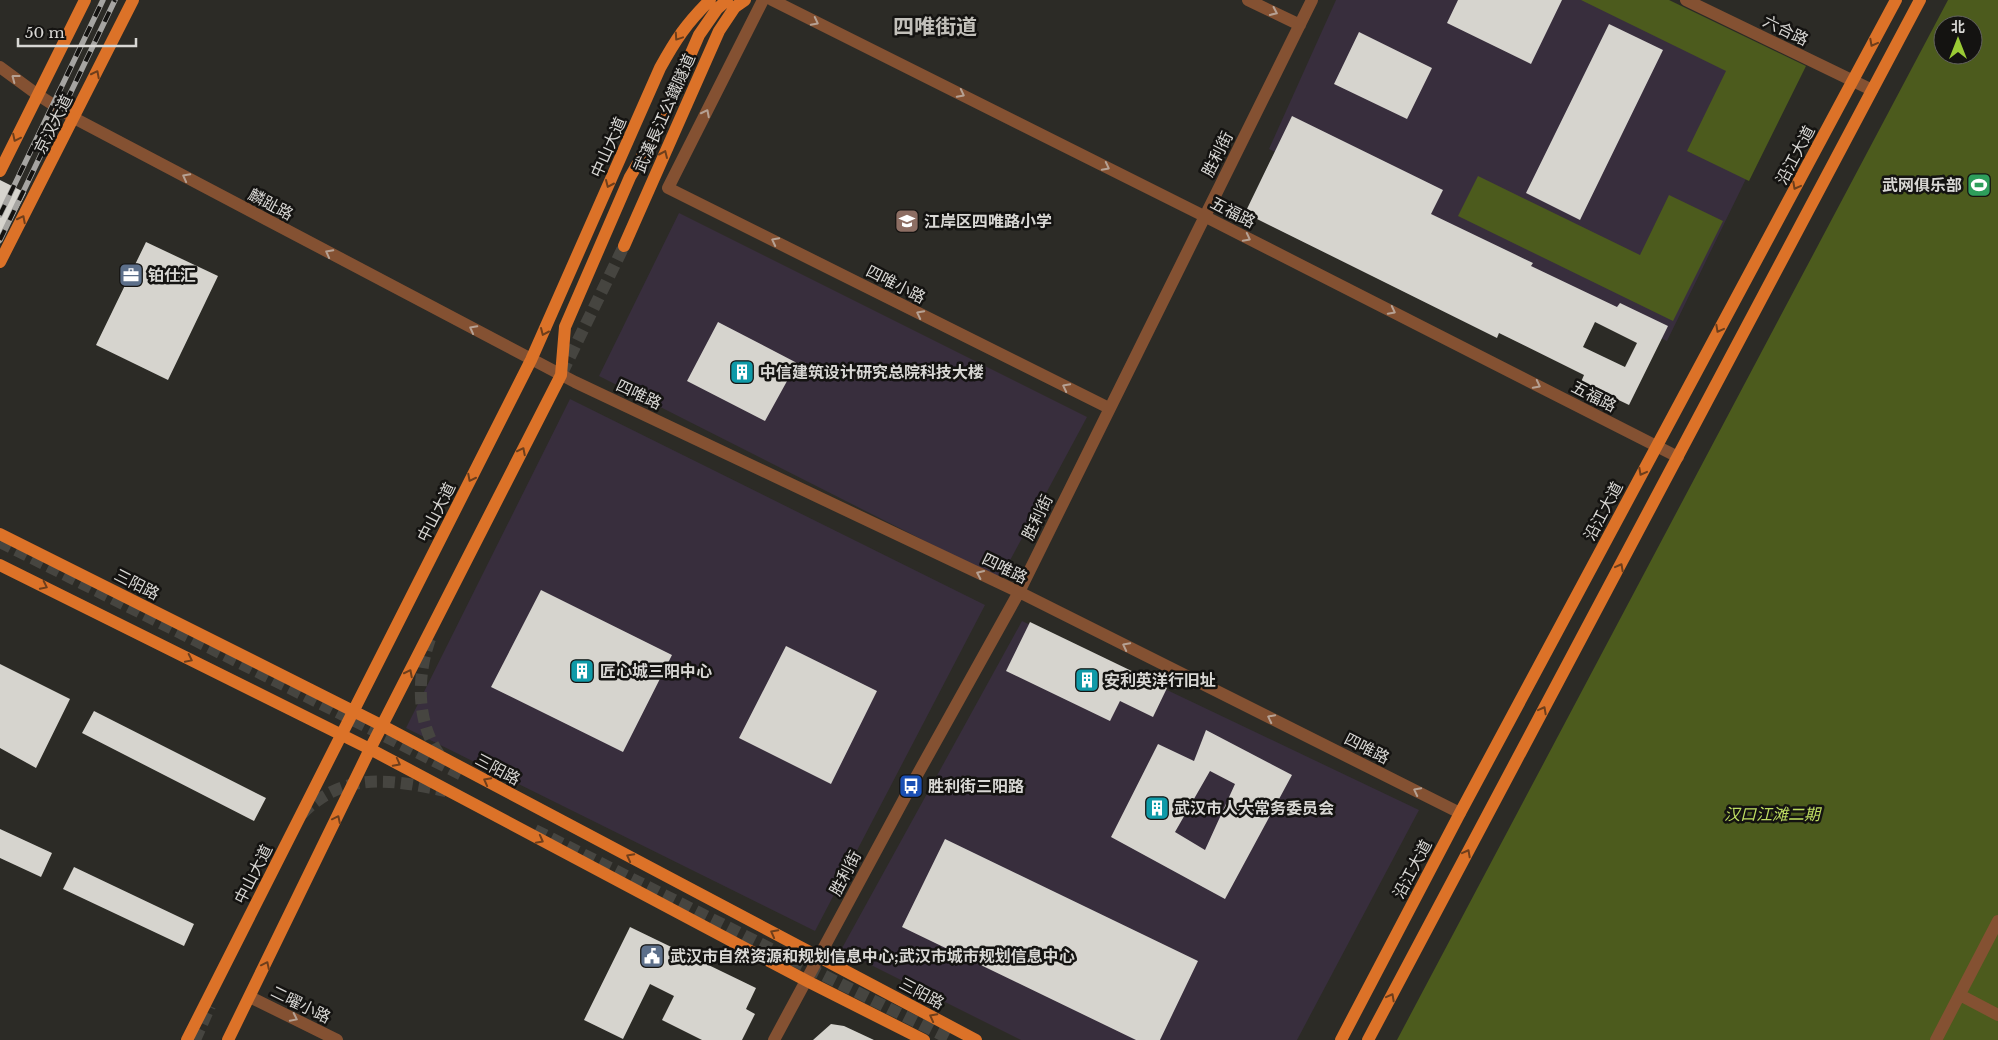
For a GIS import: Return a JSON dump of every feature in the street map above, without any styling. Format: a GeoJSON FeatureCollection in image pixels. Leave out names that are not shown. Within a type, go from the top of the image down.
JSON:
{"type":"FeatureCollection","features":[{"type":"Feature","properties":{"kind":"main road","name":"京汉大道"},"geometry":{"type":"LineString","coordinates":[[0,170],[85,0]]}},
{"type":"Feature","properties":{"kind":"main road","name":"京汉大道"},"geometry":{"type":"LineString","coordinates":[[0,262],[133,0]]}},
{"type":"Feature","properties":{"kind":"main road","name":"中山大道"},"geometry":{"type":"LineString","coordinates":[[187,1040],[531,360],[660,68],[676,38],[710,0]]}},
{"type":"Feature","properties":{"kind":"main road","name":"中山大道"},"geometry":{"type":"LineString","coordinates":[[228,1040],[370,749],[561,375],[565,327],[630,177],[658,130],[699,36],[716,9],[726,0]]}},
{"type":"Feature","properties":{"kind":"main road","name":"武漢長江公鐵隧道"},"geometry":{"type":"LineString","coordinates":[[624,246],[718,31],[735,7],[745,0]]}},
{"type":"Feature","properties":{"kind":"main road","name":"沿江大道"},"geometry":{"type":"LineString","coordinates":[[1341,1040],[1460,813],[1896,0]]}},
{"type":"Feature","properties":{"kind":"main road"},"geometry":{"type":"LineString","coordinates":[[1368,1040],[1920,0]]}},
{"type":"Feature","properties":{"kind":"main road","name":"三阳路"},"geometry":{"type":"LineString","coordinates":[[0,534],[382,726],[976,1040]]}},
{"type":"Feature","properties":{"kind":"main road"},"geometry":{"type":"LineString","coordinates":[[0,565],[370,749],[807,981],[924,1040]]}},
{"type":"Feature","properties":{"kind":"street","name":"四唯小路"},"geometry":{"type":"LineString","coordinates":[[763,0],[668,188],[1109,408]]}},
{"type":"Feature","properties":{"kind":"street","name":"五福路"},"geometry":{"type":"LineString","coordinates":[[772,0],[1204,216],[1678,457]]}},
{"type":"Feature","properties":{"kind":"street"},"geometry":{"type":"LineString","coordinates":[[1248,0],[1300,24]]}},
{"type":"Feature","properties":{"kind":"street","name":"胜利街"},"geometry":{"type":"LineString","coordinates":[[774,1040],[1018,592],[1312,0]]}},
{"type":"Feature","properties":{"kind":"street","name":"六合路"},"geometry":{"type":"LineString","coordinates":[[1686,0],[1872,90]]}},
{"type":"Feature","properties":{"kind":"street","name":"麟趾路"},"geometry":{"type":"LineString","coordinates":[[0,67],[74,118],[531,360]]}},
{"type":"Feature","properties":{"kind":"street","name":"四唯路"},"geometry":{"type":"LineString","coordinates":[[531,360],[1018,592],[1460,813]]}},
{"type":"Feature","properties":{"kind":"street"},"geometry":{"type":"LineString","coordinates":[[1936,1040],[1998,922]]}},
{"type":"Feature","properties":{"kind":"street"},"geometry":{"type":"LineString","coordinates":[[1960,995],[1998,1015]]}},
{"type":"Feature","properties":{"kind":"street","name":"二曜小路"},"geometry":{"type":"LineString","coordinates":[[250,997],[337,1040]]}},
{"type":"Feature","properties":{"kind":"shaded area"},"geometry":{"type":"Polygon","coordinates":[[[1336,0],[1648,0],[1798,72],[1667,341],[1269,149],[1336,0]]]}},
{"type":"Feature","properties":{"kind":"shaded area"},"geometry":{"type":"Polygon","coordinates":[[[679,213],[1087,417],[1000,579],[599,376],[679,213]]]}},
{"type":"Feature","properties":{"kind":"shaded area"},"geometry":{"type":"Polygon","coordinates":[[[570,399],[985,605],[815,931],[406,728],[570,399]]]}},
{"type":"Feature","properties":{"kind":"shaded area"},"geometry":{"type":"Polygon","coordinates":[[[1022,621],[1419,810],[1297,1040],[1021,1040],[841,950],[1022,621]]]}},
{"type":"Feature","properties":{"kind":"green space"},"geometry":{"type":"Polygon","coordinates":[[[1581,0],[1669,0],[1806,66],[1749,181],[1687,151],[1726,71],[1581,0]]]}},
{"type":"Feature","properties":{"kind":"green space","name":"汉口江滩二期"},"geometry":{"type":"Polygon","coordinates":[[[1948,0],[1998,0],[1998,1040],[1397,1040],[1933,28],[1933,65],[1983,65],[1983,15],[1940,15],[1948,0]]]}},
{"type":"Feature","properties":{"kind":"green space"},"geometry":{"type":"Polygon","coordinates":[[[1478,176],[1640,255],[1669,195],[1723,221],[1673,321],[1458,216],[1478,176]]]}},
{"type":"Feature","properties":{"kind":"building"},"geometry":{"type":"Polygon","coordinates":[[[1458,0],[1562,0],[1531,64],[1447,23],[1458,0]]]}},
{"type":"Feature","properties":{"kind":"building"},"geometry":{"type":"Polygon","coordinates":[[[1609,24],[1663,50],[1580,220],[1526,193],[1609,24]]]}},
{"type":"Feature","properties":{"kind":"building"},"geometry":{"type":"Polygon","coordinates":[[[1359,32],[1432,68],[1407,119],[1334,84],[1359,32]]]}},
{"type":"Feature","properties":{"kind":"building"},"geometry":{"type":"Polygon","coordinates":[[[1292,116],[1443,190],[1431,214],[1533,263],[1531,266],[1617,307],[1620,303],[1668,326],[1629,405],[1581,382],[1584,375],[1499,333],[1497,338],[1245,213],[1292,116]],[[1595,322],[1583,347],[1625,367],[1637,343],[1595,322]]]}},
{"type":"Feature","properties":{"kind":"building"},"geometry":{"type":"Polygon","coordinates":[[[0,180],[26,193],[0,244],[0,180]]]}},
{"type":"Feature","properties":{"kind":"building"},"geometry":{"type":"Polygon","coordinates":[[[146,242],[218,276],[168,380],[96,345],[146,242]]]}},
{"type":"Feature","properties":{"kind":"building","name":"中信建筑设计研究总院科技大楼"},"geometry":{"type":"Polygon","coordinates":[[[718,322],[797,363],[765,421],[687,381],[718,322]]]}},
{"type":"Feature","properties":{"kind":"building","name":"匠心城三阳中心"},"geometry":{"type":"Polygon","coordinates":[[[541,590],[672,655],[623,752],[491,687],[541,590]]]}},
{"type":"Feature","properties":{"kind":"building","name":"安利英洋行旧址"},"geometry":{"type":"Polygon","coordinates":[[[1030,622],[1167,688],[1153,717],[1120,701],[1110,721],[1006,671],[1030,622]]]}},
{"type":"Feature","properties":{"kind":"building"},"geometry":{"type":"Polygon","coordinates":[[[786,646],[877,691],[831,784],[739,738],[786,646]]]}},
{"type":"Feature","properties":{"kind":"building"},"geometry":{"type":"Polygon","coordinates":[[[0,664],[70,699],[36,768],[0,748],[0,664]]]}},
{"type":"Feature","properties":{"kind":"building"},"geometry":{"type":"Polygon","coordinates":[[[94,711],[266,798],[254,821],[82,733],[94,711]]]}},
{"type":"Feature","properties":{"kind":"building","name":"武汉市人大常务委员会"},"geometry":{"type":"Polygon","coordinates":[[[1206,730],[1292,775],[1225,899],[1111,837],[1158,744],[1194,761],[1206,730]],[[1210,771],[1175,832],[1205,850],[1235,784],[1210,771]]]}},
{"type":"Feature","properties":{"kind":"building"},"geometry":{"type":"Polygon","coordinates":[[[0,829],[52,853],[41,877],[0,858],[0,829]]]}},
{"type":"Feature","properties":{"kind":"building"},"geometry":{"type":"Polygon","coordinates":[[[945,839],[1198,961],[1160,1040],[1136,1040],[902,927],[945,839]]]}},
{"type":"Feature","properties":{"kind":"building"},"geometry":{"type":"Polygon","coordinates":[[[74,867],[194,924],[184,946],[63,889],[74,867]]]}},
{"type":"Feature","properties":{"kind":"building","name":"武汉市自然资源和规划信息中心;武汉市城市规划信息中心"},"geometry":{"type":"Polygon","coordinates":[[[630,927],[756,988],[746,1009],[755,1014],[742,1040],[702,1040],[662,1020],[674,996],[650,984],[623,1039],[584,1020],[630,927]]]}},
{"type":"Feature","properties":{"kind":"building"},"geometry":{"type":"Polygon","coordinates":[[[831,1024],[844,1026],[874,1040],[813,1040],[831,1024]]]}},
{"type":"Feature","properties":{"kind":"tunnel"},"geometry":{"type":"LineString","coordinates":[[562,373],[624,246]]}},
{"type":"Feature","properties":{"kind":"tunnel"},"geometry":{"type":"LineString","coordinates":[[0,542],[462,775]]}},
{"type":"Feature","properties":{"kind":"tunnel"},"geometry":{"type":"LineString","coordinates":[[430,639],[422,670],[421,702],[428,733],[444,761]]}},
{"type":"Feature","properties":{"kind":"tunnel"},"geometry":{"type":"LineString","coordinates":[[302,814],[318,800],[335,790],[352,784],[388,782],[446,791]]}},
{"type":"Feature","properties":{"kind":"tunnel"},"geometry":{"type":"LineString","coordinates":[[535,830],[952,1040]]}},
{"type":"Feature","properties":{"kind":"tunnel"},"geometry":{"type":"LineString","coordinates":[[195,1040],[210,1006]]}},
{"type":"Feature","properties":{"kind":"railway"},"geometry":{"type":"LineString","coordinates":[[0,215],[103,0]]}},
{"type":"Feature","properties":{"kind":"railway"},"geometry":{"type":"LineString","coordinates":[[0,240],[115,0]]}},
{"type":"Feature","properties":{"kind":"place","name":"武网俱乐部"},"geometry":{"type":"Point","coordinates":[1979,185]}},
{"type":"Feature","properties":{"kind":"place","name":"江岸区四唯路小学"},"geometry":{"type":"Point","coordinates":[907,221]}},
{"type":"Feature","properties":{"kind":"place","name":"铂仕汇"},"geometry":{"type":"Point","coordinates":[131,275]}},
{"type":"Feature","properties":{"kind":"place","name":"中信建筑设计研究总院科技大楼"},"geometry":{"type":"Point","coordinates":[742,372]}},
{"type":"Feature","properties":{"kind":"place","name":"匠心城三阳中心"},"geometry":{"type":"Point","coordinates":[582,671]}},
{"type":"Feature","properties":{"kind":"place","name":"安利英洋行旧址"},"geometry":{"type":"Point","coordinates":[1087,680]}},
{"type":"Feature","properties":{"kind":"place","name":"胜利街三阳路"},"geometry":{"type":"Point","coordinates":[911,786]}},
{"type":"Feature","properties":{"kind":"place","name":"武汉市人大常务委员会"},"geometry":{"type":"Point","coordinates":[1157,808]}},
{"type":"Feature","properties":{"kind":"place","name":"武汉市自然资源和规划信息中心;武汉市城市规划信息中心"},"geometry":{"type":"Point","coordinates":[652,956]}},
{"type":"Feature","properties":{"kind":"district","name":"四唯街道"},"geometry":{"type":"Point","coordinates":[935,27]}}]}
